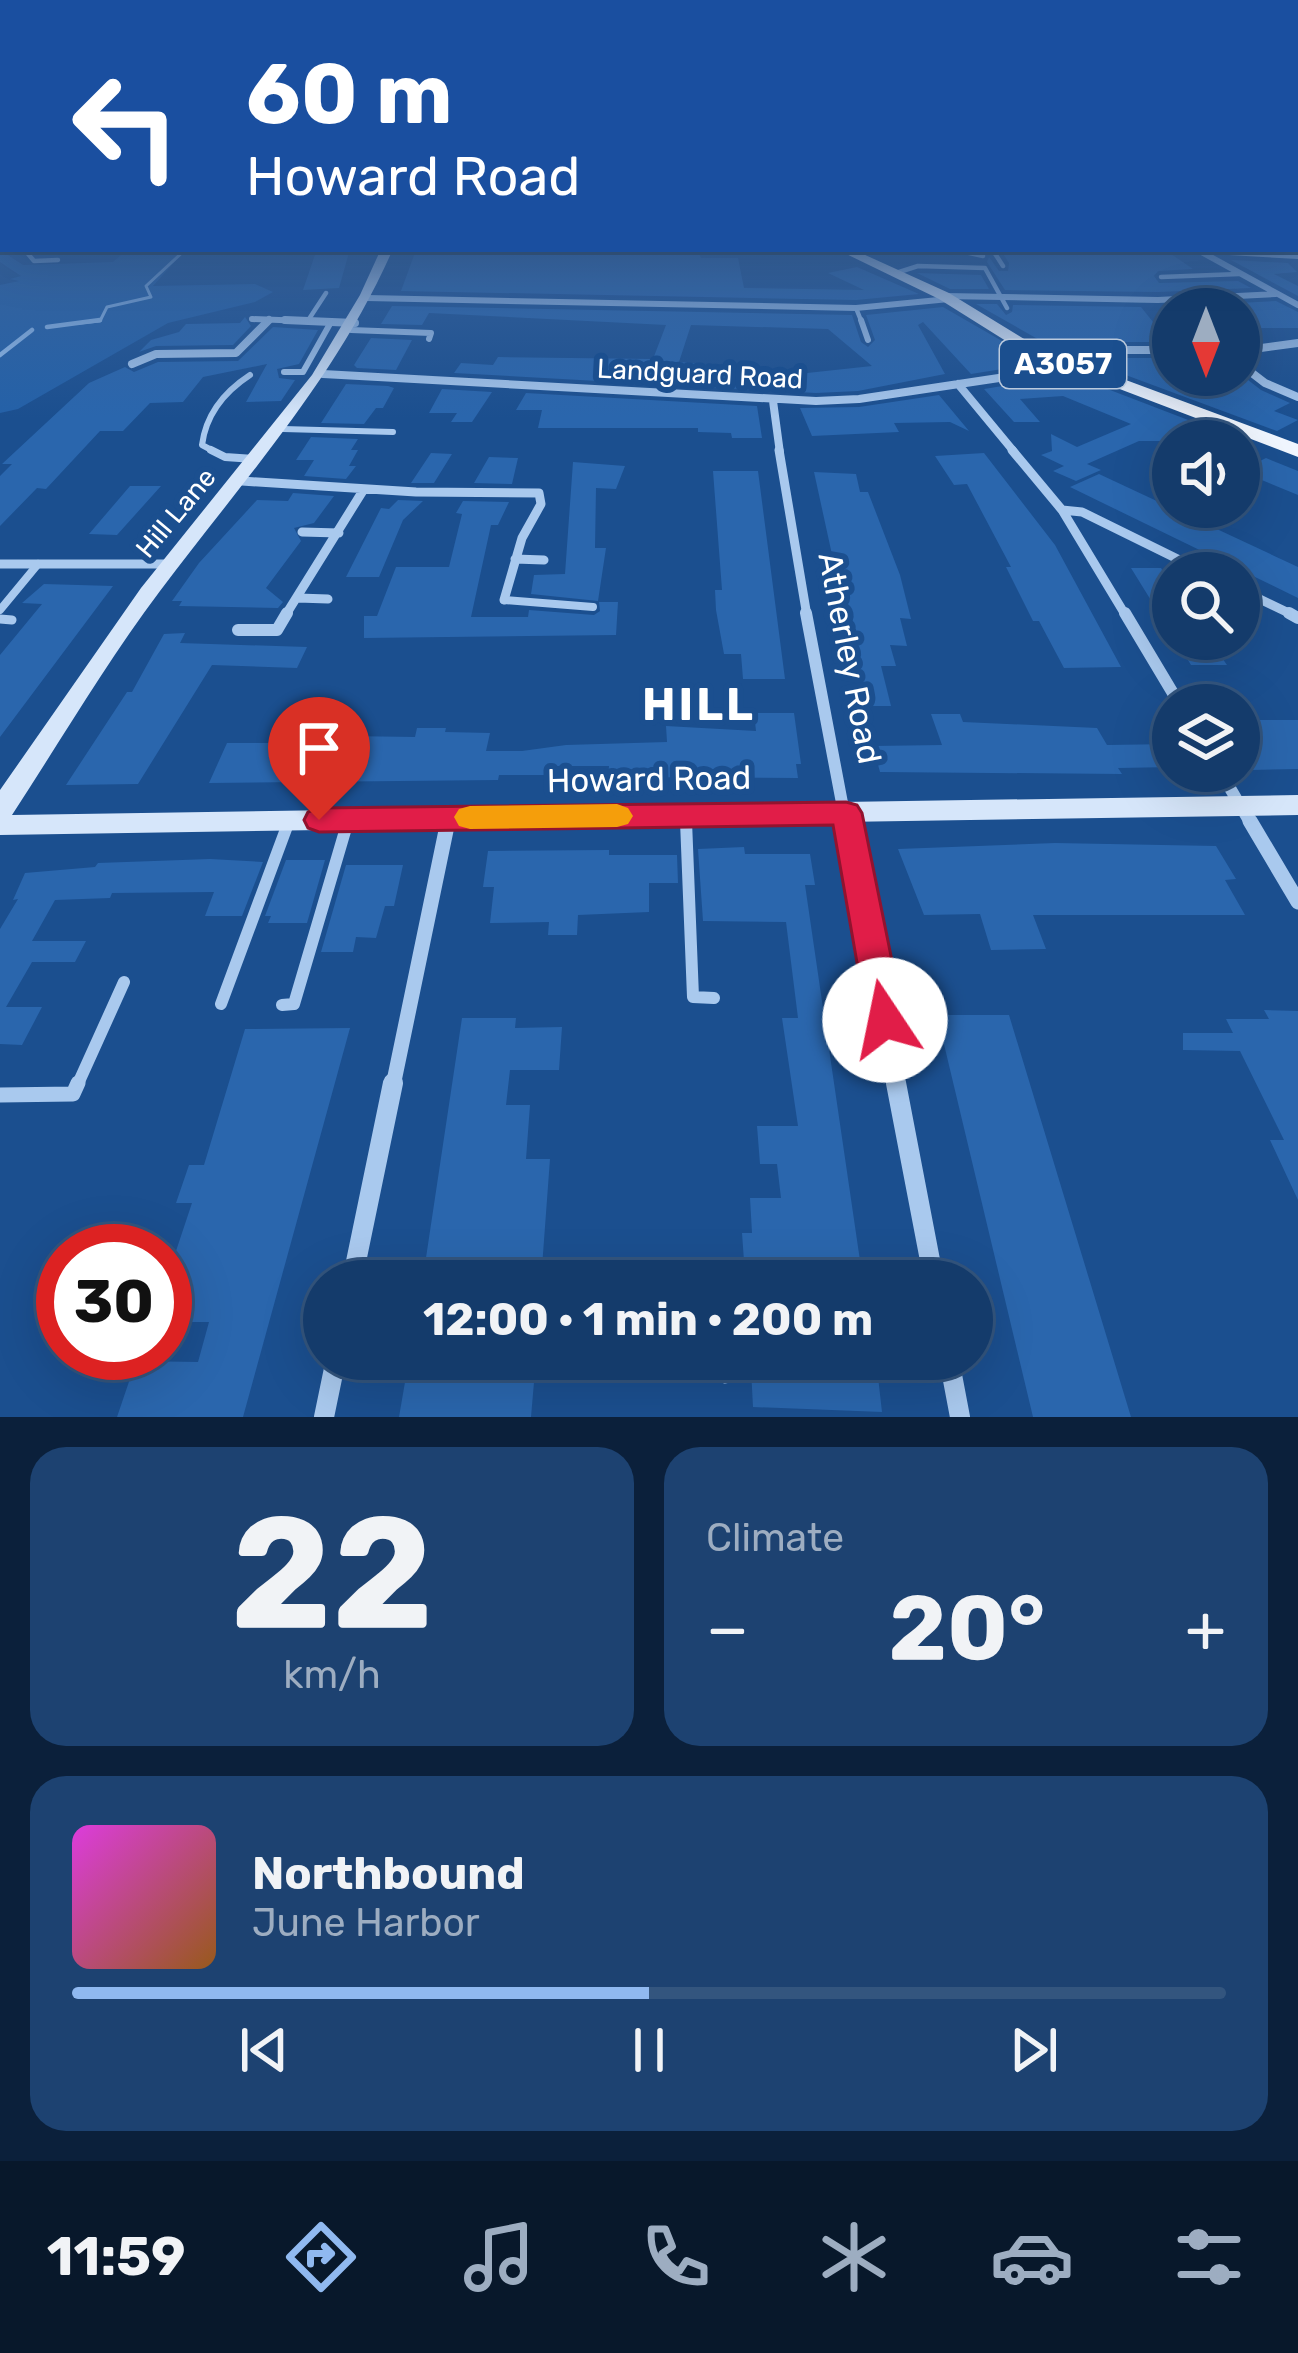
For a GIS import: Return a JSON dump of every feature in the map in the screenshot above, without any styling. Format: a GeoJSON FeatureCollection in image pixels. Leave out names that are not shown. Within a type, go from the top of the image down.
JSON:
{"type":"FeatureCollection","features":[{"type":"Feature","properties":{"kind":"main road","name":"A3057"},"geometry":{"type":"LineString","coordinates":[[922,286],[1052,359],[1289,440],[1298,451]]}},
{"type":"Feature","properties":{"kind":"street","name":"Hill Lane"},"geometry":{"type":"LineString","coordinates":[[0,811],[170,564],[260,459],[323,374],[372,286]]}},
{"type":"Feature","properties":{"kind":"street"},"geometry":{"type":"LineString","coordinates":[[1261,286],[1298,305]]}},
{"type":"Feature","properties":{"kind":"street"},"geometry":{"type":"LineString","coordinates":[[367,298],[856,308],[1001,296],[1158,301],[1275,294]]}},
{"type":"Feature","properties":{"kind":"street"},"geometry":{"type":"LineString","coordinates":[[253,320],[308,319],[353,326]]}},
{"type":"Feature","properties":{"kind":"street"},"geometry":{"type":"LineString","coordinates":[[132,364],[156,354],[236,353],[269,320]]}},
{"type":"Feature","properties":{"kind":"street"},"geometry":{"type":"LineString","coordinates":[[1260,348],[1298,343]]}},
{"type":"Feature","properties":{"kind":"street"},"geometry":{"type":"LineString","coordinates":[[1052,359],[1106,350],[1152,350]]}},
{"type":"Feature","properties":{"kind":"street","name":"Landguard Road"},"geometry":{"type":"LineString","coordinates":[[323,374],[773,401],[859,399],[1072,367]]}},
{"type":"Feature","properties":{"kind":"street"},"geometry":{"type":"LineString","coordinates":[[1260,379],[1298,397]]}},
{"type":"Feature","properties":{"kind":"street"},"geometry":{"type":"LineString","coordinates":[[958,384],[1062,510],[1167,684]]}},
{"type":"Feature","properties":{"kind":"street","name":"Atherley Road"},"geometry":{"type":"LineString","coordinates":[[773,401],[788,518],[930,1260]]}},
{"type":"Feature","properties":{"kind":"street"},"geometry":{"type":"LineString","coordinates":[[242,481],[539,493],[541,504],[515,559],[504,600]]}},
{"type":"Feature","properties":{"kind":"street"},"geometry":{"type":"LineString","coordinates":[[238,630],[278,630],[364,489]]}},
{"type":"Feature","properties":{"kind":"street"},"geometry":{"type":"LineString","coordinates":[[1062,510],[1082,512],[1163,552]]}},
{"type":"Feature","properties":{"kind":"street"},"geometry":{"type":"LineString","coordinates":[[302,532],[339,533]]}},
{"type":"Feature","properties":{"kind":"street"},"geometry":{"type":"LineString","coordinates":[[515,559],[544,560]]}},
{"type":"Feature","properties":{"kind":"street"},"geometry":{"type":"LineString","coordinates":[[0,564],[170,564]]}},
{"type":"Feature","properties":{"kind":"street"},"geometry":{"type":"LineString","coordinates":[[298,598],[328,599]]}},
{"type":"Feature","properties":{"kind":"street"},"geometry":{"type":"LineString","coordinates":[[1260,599],[1298,618]]}},
{"type":"Feature","properties":{"kind":"street"},"geometry":{"type":"LineString","coordinates":[[1233,792],[1298,902]]}},
{"type":"Feature","properties":{"kind":"street","name":"Howard Road"},"geometry":{"type":"LineString","coordinates":[[0,825],[1298,805]]}},
{"type":"Feature","properties":{"kind":"street"},"geometry":{"type":"LineString","coordinates":[[356,1260],[449,818]]}},
{"type":"Feature","properties":{"kind":"street"},"geometry":{"type":"LineString","coordinates":[[324,1417],[332,1380]]}},
{"type":"Feature","properties":{"kind":"street"},"geometry":{"type":"LineString","coordinates":[[953,1380],[960,1417]]}},
{"type":"Feature","properties":{"kind":"lane"},"geometry":{"type":"LineString","coordinates":[[995,286],[1007,308]]}},
{"type":"Feature","properties":{"kind":"lane"},"geometry":{"type":"LineString","coordinates":[[308,319],[326,293]]}},
{"type":"Feature","properties":{"kind":"lane"},"geometry":{"type":"LineString","coordinates":[[856,308],[868,340]]}},
{"type":"Feature","properties":{"kind":"lane"},"geometry":{"type":"LineString","coordinates":[[284,372],[303,372],[331,322]]}},
{"type":"Feature","properties":{"kind":"lane"},"geometry":{"type":"LineString","coordinates":[[353,326],[431,333],[429,339]]}},
{"type":"Feature","properties":{"kind":"lane"},"geometry":{"type":"LineString","coordinates":[[307,342],[320,342]]}},
{"type":"Feature","properties":{"kind":"lane"},"geometry":{"type":"LineString","coordinates":[[250,375],[229,387],[202,431],[202,445],[225,457],[260,459]]}},
{"type":"Feature","properties":{"kind":"lane"},"geometry":{"type":"LineString","coordinates":[[283,429],[393,432]]}},
{"type":"Feature","properties":{"kind":"lane"},"geometry":{"type":"LineString","coordinates":[[0,610],[38,564]]}},
{"type":"Feature","properties":{"kind":"lane"},"geometry":{"type":"LineString","coordinates":[[504,600],[593,608]]}},
{"type":"Feature","properties":{"kind":"lane"},"geometry":{"type":"LineString","coordinates":[[0,619],[13,620]]}},
{"type":"Feature","properties":{"kind":"lane"},"geometry":{"type":"LineString","coordinates":[[686,815],[693,997],[714,998]]}},
{"type":"Feature","properties":{"kind":"lane"},"geometry":{"type":"LineString","coordinates":[[282,1005],[294,1004],[349,819]]}},
{"type":"Feature","properties":{"kind":"lane"},"geometry":{"type":"LineString","coordinates":[[221,1004],[289,820]]}},
{"type":"Feature","properties":{"kind":"lane"},"geometry":{"type":"LineString","coordinates":[[0,1095],[73,1094],[124,982]]}},
{"type":"Feature","properties":{"kind":"shaded area"},"geometry":{"type":"Polygon","coordinates":[[[0,286],[260,286],[273,292],[255,302],[168,323],[18,409],[0,413],[0,286]]]}},
{"type":"Feature","properties":{"kind":"building"},"geometry":{"type":"Polygon","coordinates":[[[304,286],[340,286],[339,288],[303,290],[304,286]]]}},
{"type":"Feature","properties":{"kind":"building"},"geometry":{"type":"Polygon","coordinates":[[[403,286],[864,290],[856,286],[901,286],[919,294],[856,300],[401,291],[403,286]]]}},
{"type":"Feature","properties":{"kind":"building"},"geometry":{"type":"Polygon","coordinates":[[[944,286],[989,289],[950,289],[944,286]]]}},
{"type":"Feature","properties":{"kind":"building"},"geometry":{"type":"Polygon","coordinates":[[[1003,286],[1251,288],[1152,288],[1152,292],[1005,290],[1003,286]]]}},
{"type":"Feature","properties":{"kind":"building"},"geometry":{"type":"Polygon","coordinates":[[[1280,286],[1298,286],[1298,296],[1280,286]]]}},
{"type":"Feature","properties":{"kind":"building"},"geometry":{"type":"Polygon","coordinates":[[[1276,301],[1298,312],[1298,328],[1260,328],[1260,302],[1276,301]]]}},
{"type":"Feature","properties":{"kind":"building"},"geometry":{"type":"Polygon","coordinates":[[[976,304],[997,304],[1006,315],[1013,305],[1141,307],[1152,321],[1152,342],[1106,342],[1057,350],[976,304]]]}},
{"type":"Feature","properties":{"kind":"building"},"geometry":{"type":"Polygon","coordinates":[[[392,306],[852,315],[861,342],[868,347],[875,340],[866,315],[943,307],[1040,363],[971,374],[923,322],[918,325],[945,374],[858,391],[816,393],[454,373],[461,363],[493,365],[498,357],[653,359],[666,325],[429,313],[422,325],[381,324],[392,306]],[[691,325],[679,362],[807,373],[872,366],[828,329],[691,325]]]}},
{"type":"Feature","properties":{"kind":"building"},"geometry":{"type":"Polygon","coordinates":[[[245,317],[251,326],[233,345],[156,346],[139,352],[151,340],[179,332],[186,324],[240,323],[245,317]]]}},
{"type":"Feature","properties":{"kind":"building"},"geometry":{"type":"Polygon","coordinates":[[[273,327],[318,330],[299,364],[277,369],[279,378],[295,380],[281,401],[246,402],[267,364],[203,377],[183,402],[150,403],[123,431],[100,431],[46,489],[37,488],[0,526],[0,476],[12,464],[2,464],[89,383],[125,367],[134,372],[158,362],[238,361],[273,327]]]}},
{"type":"Feature","properties":{"kind":"building"},"geometry":{"type":"Polygon","coordinates":[[[371,338],[412,340],[396,370],[357,368],[354,365],[371,338]]]}},
{"type":"Feature","properties":{"kind":"building"},"geometry":{"type":"Polygon","coordinates":[[[1152,358],[1152,385],[1088,361],[1152,358]]]}},
{"type":"Feature","properties":{"kind":"building"},"geometry":{"type":"Polygon","coordinates":[[[1071,375],[1188,420],[1152,420],[1152,441],[1139,441],[1087,464],[1101,470],[1076,481],[1053,471],[1064,466],[1041,455],[1052,451],[1051,434],[1077,447],[1131,424],[1063,396],[1020,399],[1040,422],[1014,422],[984,389],[1071,375]]]}},
{"type":"Feature","properties":{"kind":"building"},"geometry":{"type":"Polygon","coordinates":[[[346,384],[394,388],[383,408],[376,408],[364,424],[321,423],[346,384]]]}},
{"type":"Feature","properties":{"kind":"building"},"geometry":{"type":"Polygon","coordinates":[[[442,389],[492,392],[472,422],[451,422],[457,413],[429,413],[442,389]]]}},
{"type":"Feature","properties":{"kind":"building"},"geometry":{"type":"Polygon","coordinates":[[[1260,389],[1290,403],[1274,411],[1298,420],[1277,431],[1260,425],[1260,420],[1247,420],[1182,396],[1260,396],[1260,389]]]}},
{"type":"Feature","properties":{"kind":"building"},"geometry":{"type":"Polygon","coordinates":[[[526,393],[757,406],[762,438],[732,438],[731,433],[698,432],[698,428],[538,428],[542,410],[516,410],[526,393]]]}},
{"type":"Feature","properties":{"kind":"building"},"geometry":{"type":"Polygon","coordinates":[[[939,395],[969,431],[950,422],[894,423],[899,432],[812,436],[800,408],[859,407],[939,395]]]}},
{"type":"Feature","properties":{"kind":"building"},"geometry":{"type":"Polygon","coordinates":[[[311,437],[358,439],[349,466],[356,466],[346,479],[304,476],[314,460],[296,460],[311,437]]]}},
{"type":"Feature","properties":{"kind":"building"},"geometry":{"type":"Polygon","coordinates":[[[431,453],[452,454],[434,483],[411,483],[431,453]]]}},
{"type":"Feature","properties":{"kind":"building"},"geometry":{"type":"Polygon","coordinates":[[[984,453],[1055,545],[1121,667],[1064,668],[1039,621],[1033,621],[1006,567],[1011,567],[967,484],[954,485],[935,456],[984,453]]]}},
{"type":"Feature","properties":{"kind":"building"},"geometry":{"type":"Polygon","coordinates":[[[489,457],[518,458],[512,484],[474,483],[489,457]]]}},
{"type":"Feature","properties":{"kind":"building"},"geometry":{"type":"Polygon","coordinates":[[[1266,458],[1298,471],[1298,495],[1260,479],[1260,461],[1266,458]]]}},
{"type":"Feature","properties":{"kind":"building"},"geometry":{"type":"Polygon","coordinates":[[[573,462],[625,466],[616,489],[596,488],[595,548],[606,548],[598,601],[531,594],[534,575],[565,574],[573,462]]]}},
{"type":"Feature","properties":{"kind":"building"},"geometry":{"type":"Polygon","coordinates":[[[713,471],[758,471],[785,679],[743,679],[741,654],[724,654],[716,610],[715,590],[722,590],[713,471]]]}},
{"type":"Feature","properties":{"kind":"building"},"geometry":{"type":"Polygon","coordinates":[[[814,472],[856,474],[860,492],[868,492],[900,575],[911,619],[900,618],[907,646],[890,645],[896,666],[881,666],[891,706],[865,706],[814,472]]]}},
{"type":"Feature","properties":{"kind":"building"},"geometry":{"type":"Polygon","coordinates":[[[1099,474],[1152,499],[1152,527],[1070,487],[1099,474]]]}},
{"type":"Feature","properties":{"kind":"building"},"geometry":{"type":"Polygon","coordinates":[[[130,486],[161,486],[117,535],[89,534],[130,486]]]}},
{"type":"Feature","properties":{"kind":"building"},"geometry":{"type":"Polygon","coordinates":[[[293,493],[334,496],[314,523],[294,528],[301,541],[266,588],[283,602],[278,608],[179,606],[182,601],[172,601],[199,563],[257,500],[288,501],[293,493]]]}},
{"type":"Feature","properties":{"kind":"building"},"geometry":{"type":"Polygon","coordinates":[[[398,500],[423,501],[403,520],[379,577],[346,577],[381,508],[389,509],[398,500]]]}},
{"type":"Feature","properties":{"kind":"building"},"geometry":{"type":"Polygon","coordinates":[[[463,501],[509,502],[498,525],[491,525],[471,617],[528,617],[529,610],[594,615],[600,611],[599,602],[618,602],[616,635],[364,638],[364,616],[377,616],[396,567],[449,567],[462,514],[456,513],[463,501]]]}},
{"type":"Feature","properties":{"kind":"building"},"geometry":{"type":"Polygon","coordinates":[[[1154,528],[1215,528],[1298,567],[1298,598],[1260,580],[1260,552],[1204,552],[1154,528]]]}},
{"type":"Feature","properties":{"kind":"building"},"geometry":{"type":"Polygon","coordinates":[[[1131,568],[1152,568],[1152,602],[1131,568]]]}},
{"type":"Feature","properties":{"kind":"building"},"geometry":{"type":"Polygon","coordinates":[[[44,584],[113,586],[0,737],[0,655],[42,604],[22,603],[44,584]]]}},
{"type":"Feature","properties":{"kind":"building"},"geometry":{"type":"Polygon","coordinates":[[[185,633],[180,643],[307,647],[297,668],[212,665],[138,784],[66,785],[127,692],[132,692],[164,634],[185,633]]]}},
{"type":"Feature","properties":{"kind":"building"},"geometry":{"type":"Polygon","coordinates":[[[1188,660],[1224,660],[1227,665],[1191,665],[1188,660]]]}},
{"type":"Feature","properties":{"kind":"building"},"geometry":{"type":"Polygon","coordinates":[[[754,713],[794,713],[801,764],[796,764],[798,778],[608,777],[609,766],[552,766],[551,775],[499,775],[498,780],[209,783],[227,743],[276,743],[279,735],[415,737],[417,728],[446,728],[445,732],[490,733],[486,751],[522,751],[667,742],[666,726],[756,731],[754,713]]]}},
{"type":"Feature","properties":{"kind":"building"},"geometry":{"type":"Polygon","coordinates":[[[931,714],[960,714],[963,722],[1097,728],[1107,745],[1152,744],[1152,767],[1118,768],[1122,774],[880,772],[873,746],[942,745],[931,714]]]}},
{"type":"Feature","properties":{"kind":"building"},"geometry":{"type":"Polygon","coordinates":[[[1260,720],[1298,720],[1298,769],[1260,770],[1260,720]]]}},
{"type":"Feature","properties":{"kind":"building"},"geometry":{"type":"Polygon","coordinates":[[[1055,843],[1216,846],[1236,879],[1225,880],[1245,915],[1033,915],[1046,949],[991,950],[980,914],[924,915],[898,849],[1055,843]]]}},
{"type":"Feature","properties":{"kind":"building"},"geometry":{"type":"Polygon","coordinates":[[[744,847],[745,854],[810,854],[815,885],[805,885],[860,1260],[744,1260],[742,1233],[752,1233],[750,1198],[781,1198],[777,1164],[760,1164],[757,1126],[798,1126],[782,1018],[798,1018],[786,922],[703,921],[698,849],[744,847]]]}},
{"type":"Feature","properties":{"kind":"building"},"geometry":{"type":"Polygon","coordinates":[[[609,850],[609,855],[677,855],[678,883],[649,883],[649,912],[578,915],[577,935],[548,935],[549,922],[490,923],[494,887],[483,887],[488,851],[609,850]]]}},
{"type":"Feature","properties":{"kind":"building"},"geometry":{"type":"Polygon","coordinates":[[[286,860],[325,860],[307,923],[268,923],[271,916],[265,916],[286,860]]]}},
{"type":"Feature","properties":{"kind":"building"},"geometry":{"type":"Polygon","coordinates":[[[263,862],[242,916],[205,916],[214,892],[112,893],[110,898],[55,900],[32,941],[86,941],[75,962],[32,962],[6,1007],[42,1007],[22,1045],[0,1044],[0,929],[18,899],[13,900],[25,873],[98,863],[263,862]]]}},
{"type":"Feature","properties":{"kind":"building"},"geometry":{"type":"Polygon","coordinates":[[[346,865],[403,865],[394,906],[385,906],[376,938],[356,937],[353,952],[321,952],[346,865]]]}},
{"type":"Feature","properties":{"kind":"building"},"geometry":{"type":"Polygon","coordinates":[[[1264,1010],[1298,1011],[1298,1200],[1270,1140],[1284,1140],[1240,1051],[1183,1050],[1183,1033],[1233,1033],[1226,1019],[1269,1019],[1264,1010]]]}},
{"type":"Feature","properties":{"kind":"building"},"geometry":{"type":"Polygon","coordinates":[[[937,1015],[1009,1015],[1131,1417],[1033,1417],[937,1015]]]}},
{"type":"Feature","properties":{"kind":"building"},"geometry":{"type":"Polygon","coordinates":[[[462,1018],[516,1018],[515,1028],[562,1027],[559,1070],[510,1070],[506,1105],[530,1105],[526,1159],[550,1159],[543,1260],[426,1260],[462,1018]]]}},
{"type":"Feature","properties":{"kind":"building"},"geometry":{"type":"Polygon","coordinates":[[[350,1028],[243,1417],[117,1417],[130,1380],[192,1380],[192,1362],[198,1362],[209,1322],[192,1322],[192,1224],[185,1224],[192,1203],[176,1203],[189,1165],[204,1165],[245,1029],[350,1028]]]}},
{"type":"Feature","properties":{"kind":"building"},"geometry":{"type":"Polygon","coordinates":[[[405,1380],[534,1380],[531,1417],[399,1417],[405,1380]]]}},
{"type":"Feature","properties":{"kind":"building"},"geometry":{"type":"Polygon","coordinates":[[[752,1380],[878,1380],[882,1412],[753,1407],[752,1380]]]}},
{"type":"Feature","properties":{"kind":"waterway"},"geometry":{"type":"LineString","coordinates":[[80,323],[100,321],[107,307],[151,297],[146,286]]}},
{"type":"Feature","properties":{"kind":"waterway"},"geometry":{"type":"LineString","coordinates":[[47,327],[100,320]]}},
{"type":"Feature","properties":{"kind":"waterway"},"geometry":{"type":"LineString","coordinates":[[0,355],[32,330]]}},
{"type":"Feature","properties":{"kind":"slow traffic"},"geometry":{"type":"LineString","coordinates":[[470,817],[617,816]]}},
{"type":"Feature","properties":{"kind":"district","name":"HILL"},"geometry":{"type":"Point","coordinates":[699,704]}},
{"type":"Feature","properties":{"kind":"route"},"geometry":{"type":"LineString","coordinates":[[319,820],[846,813],[885,1020]]}}]}
